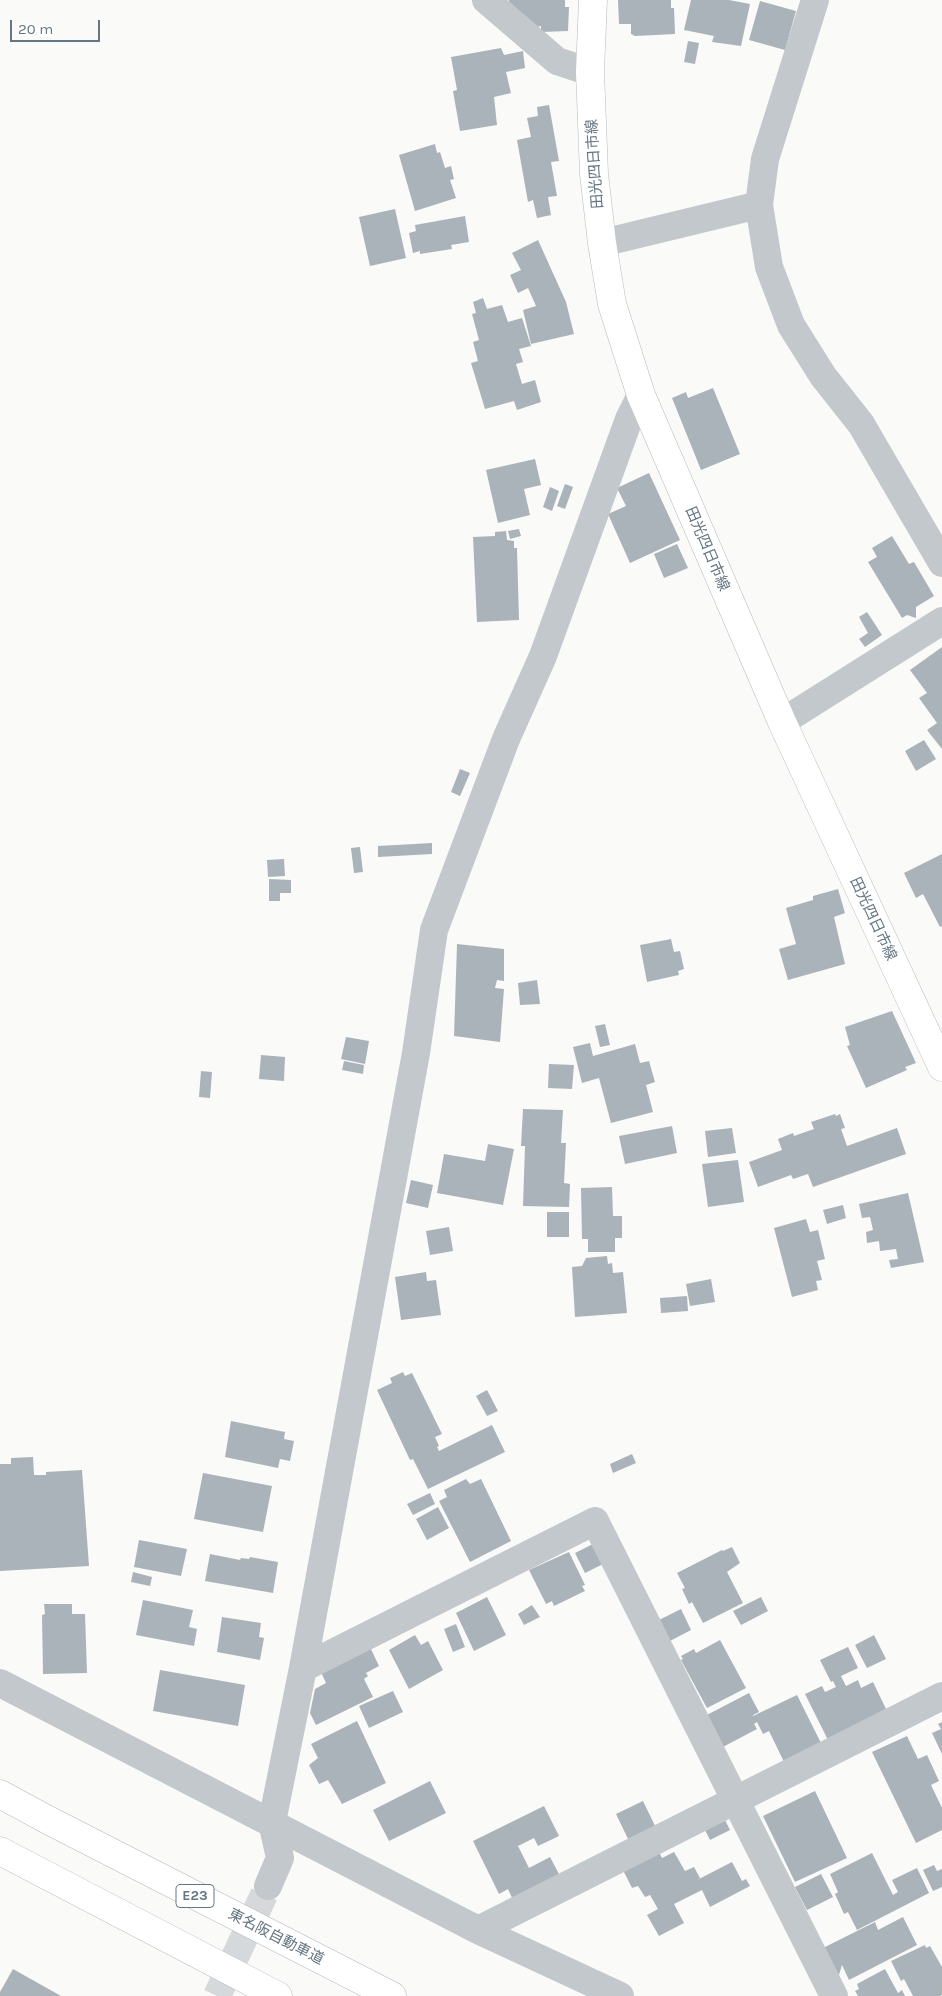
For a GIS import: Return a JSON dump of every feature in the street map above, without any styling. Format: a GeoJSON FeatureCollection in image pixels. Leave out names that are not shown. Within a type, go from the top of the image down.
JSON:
{"type":"FeatureCollection","features":[{"type":"Feature","properties":{"kind":"main road","name":"田光四日市線"},"geometry":{"type":"LineString","coordinates":[[593,0],[590,72],[594,174],[602,243],[612,304],[641,395],[782,722],[942,1067]]}},
{"type":"Feature","properties":{"kind":"main road","name":"東名阪自動車道"},"geometry":{"type":"LineString","coordinates":[[0,1794],[392,1996]]}},
{"type":"Feature","properties":{"kind":"main road"},"geometry":{"type":"LineString","coordinates":[[0,1851],[278,1996]]}},
{"type":"Feature","properties":{"kind":"street"},"geometry":{"type":"LineString","coordinates":[[486,0],[557,61],[590,72]]}},
{"type":"Feature","properties":{"kind":"street"},"geometry":{"type":"LineString","coordinates":[[815,0],[766,159],[759,205],[768,266],[790,325],[823,376],[861,424],[942,563]]}},
{"type":"Feature","properties":{"kind":"street"},"geometry":{"type":"LineString","coordinates":[[602,243],[759,205]]}},
{"type":"Feature","properties":{"kind":"street"},"geometry":{"type":"LineString","coordinates":[[268,1886],[280,1858],[272,1822],[304,1668],[416,1053],[434,930],[506,739],[543,656],[629,419],[641,395]]}},
{"type":"Feature","properties":{"kind":"street"},"geometry":{"type":"LineString","coordinates":[[782,722],[942,621]]}},
{"type":"Feature","properties":{"kind":"street"},"geometry":{"type":"LineString","coordinates":[[304,1668],[595,1520],[834,1996]]}},
{"type":"Feature","properties":{"kind":"street"},"geometry":{"type":"LineString","coordinates":[[0,1683],[478,1930],[620,1996]]}},
{"type":"Feature","properties":{"kind":"street"},"geometry":{"type":"LineString","coordinates":[[478,1930],[942,1696]]}},
{"type":"Feature","properties":{"kind":"building"},"geometry":{"type":"Polygon","coordinates":[[[509,0],[565,0],[565,7],[569,7],[568,31],[541,32],[541,26],[537,27],[509,5],[509,0]]]}},
{"type":"Feature","properties":{"kind":"building"},"geometry":{"type":"Polygon","coordinates":[[[618,0],[671,0],[671,8],[674,8],[675,34],[635,36],[631,34],[631,24],[619,24],[618,0]]]}},
{"type":"Feature","properties":{"kind":"building"},"geometry":{"type":"Polygon","coordinates":[[[691,0],[729,0],[750,4],[741,46],[712,42],[714,36],[684,30],[691,0]]]}},
{"type":"Feature","properties":{"kind":"building"},"geometry":{"type":"Polygon","coordinates":[[[760,1],[796,11],[785,50],[749,40],[760,1]]]}},
{"type":"Feature","properties":{"kind":"building"},"geometry":{"type":"Polygon","coordinates":[[[688,41],[699,43],[695,64],[684,62],[688,41]]]}},
{"type":"Feature","properties":{"kind":"building"},"geometry":{"type":"Polygon","coordinates":[[[501,48],[504,55],[523,51],[525,68],[506,72],[511,93],[494,97],[497,125],[460,131],[453,91],[457,90],[451,57],[501,48]]]}},
{"type":"Feature","properties":{"kind":"building"},"geometry":{"type":"Polygon","coordinates":[[[549,105],[559,161],[551,162],[557,196],[548,197],[551,215],[537,218],[533,200],[528,202],[517,140],[531,137],[527,118],[538,116],[537,107],[549,105]]]}},
{"type":"Feature","properties":{"kind":"building"},"geometry":{"type":"Polygon","coordinates":[[[435,144],[437,153],[440,152],[445,168],[451,166],[454,179],[450,180],[456,198],[415,211],[399,155],[435,144]]]}},
{"type":"Feature","properties":{"kind":"building"},"geometry":{"type":"Polygon","coordinates":[[[395,209],[406,258],[370,266],[359,217],[395,209]]]}},
{"type":"Feature","properties":{"kind":"building"},"geometry":{"type":"Polygon","coordinates":[[[465,216],[469,242],[451,245],[452,249],[420,254],[420,251],[413,253],[409,233],[416,231],[415,225],[465,216]]]}},
{"type":"Feature","properties":{"kind":"building"},"geometry":{"type":"Polygon","coordinates":[[[538,240],[566,302],[574,334],[531,344],[523,310],[536,306],[528,288],[518,293],[510,275],[521,270],[512,253],[538,240]]]}},
{"type":"Feature","properties":{"kind":"building"},"geometry":{"type":"Polygon","coordinates":[[[483,298],[487,309],[502,305],[508,322],[522,318],[531,346],[519,349],[523,362],[516,364],[522,384],[535,380],[541,402],[517,410],[514,401],[485,409],[471,363],[478,361],[473,342],[479,340],[472,314],[476,313],[473,302],[483,298]]]}},
{"type":"Feature","properties":{"kind":"building"},"geometry":{"type":"Polygon","coordinates":[[[713,388],[740,454],[701,470],[672,398],[686,392],[688,398],[713,388]]]}},
{"type":"Feature","properties":{"kind":"building"},"geometry":{"type":"Polygon","coordinates":[[[535,459],[541,485],[524,489],[530,515],[498,523],[486,470],[535,459]]]}},
{"type":"Feature","properties":{"kind":"building"},"geometry":{"type":"Polygon","coordinates":[[[649,473],[680,540],[630,563],[608,514],[626,506],[617,488],[649,473]]]}},
{"type":"Feature","properties":{"kind":"building"},"geometry":{"type":"Polygon","coordinates":[[[565,484],[573,487],[565,509],[557,506],[565,484]]]}},
{"type":"Feature","properties":{"kind":"building"},"geometry":{"type":"Polygon","coordinates":[[[550,487],[559,491],[552,511],[543,507],[550,487]]]}},
{"type":"Feature","properties":{"kind":"building"},"geometry":{"type":"Polygon","coordinates":[[[519,529],[521,536],[510,539],[508,531],[519,529]]]}},
{"type":"Feature","properties":{"kind":"building"},"geometry":{"type":"Polygon","coordinates":[[[506,531],[507,540],[514,541],[514,548],[517,548],[519,620],[477,622],[473,537],[495,536],[495,532],[506,531]]]}},
{"type":"Feature","properties":{"kind":"building"},"geometry":{"type":"Polygon","coordinates":[[[892,536],[909,564],[914,562],[934,596],[916,607],[916,618],[907,615],[902,618],[868,562],[877,557],[872,548],[892,536]]]}},
{"type":"Feature","properties":{"kind":"building"},"geometry":{"type":"Polygon","coordinates":[[[677,544],[688,568],[664,578],[654,554],[677,544]]]}},
{"type":"Feature","properties":{"kind":"building"},"geometry":{"type":"Polygon","coordinates":[[[867,612],[882,635],[865,647],[859,639],[868,633],[859,617],[867,612]]]}},
{"type":"Feature","properties":{"kind":"building"},"geometry":{"type":"Polygon","coordinates":[[[942,647],[942,749],[927,730],[937,723],[919,698],[927,693],[910,670],[942,647]]]}},
{"type":"Feature","properties":{"kind":"building"},"geometry":{"type":"Polygon","coordinates":[[[924,740],[936,759],[916,771],[905,751],[924,740]]]}},
{"type":"Feature","properties":{"kind":"building"},"geometry":{"type":"Polygon","coordinates":[[[460,769],[470,773],[460,796],[451,792],[460,769]]]}},
{"type":"Feature","properties":{"kind":"building"},"geometry":{"type":"Polygon","coordinates":[[[432,843],[432,854],[378,857],[378,846],[432,843]]]}},
{"type":"Feature","properties":{"kind":"building"},"geometry":{"type":"Polygon","coordinates":[[[360,847],[363,872],[354,873],[351,848],[360,847]]]}},
{"type":"Feature","properties":{"kind":"building"},"geometry":{"type":"Polygon","coordinates":[[[942,854],[942,926],[940,927],[923,894],[916,898],[904,873],[942,854]]]}},
{"type":"Feature","properties":{"kind":"building"},"geometry":{"type":"Polygon","coordinates":[[[284,859],[285,876],[268,877],[267,860],[284,859]]]}},
{"type":"Feature","properties":{"kind":"building"},"geometry":{"type":"Polygon","coordinates":[[[269,879],[291,880],[291,893],[280,893],[280,901],[269,901],[269,879]]]}},
{"type":"Feature","properties":{"kind":"building"},"geometry":{"type":"Polygon","coordinates":[[[838,889],[845,913],[834,917],[845,964],[788,980],[779,949],[796,944],[786,908],[813,900],[813,896],[838,889]]]}},
{"type":"Feature","properties":{"kind":"building"},"geometry":{"type":"Polygon","coordinates":[[[671,939],[674,952],[680,951],[684,969],[678,971],[679,975],[647,982],[640,945],[671,939]]]}},
{"type":"Feature","properties":{"kind":"building"},"geometry":{"type":"Polygon","coordinates":[[[457,944],[504,949],[504,981],[497,980],[495,988],[504,989],[500,1042],[454,1036],[457,944]]]}},
{"type":"Feature","properties":{"kind":"building"},"geometry":{"type":"Polygon","coordinates":[[[537,980],[540,1004],[520,1005],[518,983],[537,980]]]}},
{"type":"Feature","properties":{"kind":"building"},"geometry":{"type":"Polygon","coordinates":[[[892,1011],[916,1063],[905,1067],[907,1070],[866,1088],[847,1046],[850,1045],[845,1027],[892,1011]]]}},
{"type":"Feature","properties":{"kind":"building"},"geometry":{"type":"Polygon","coordinates":[[[605,1024],[610,1045],[600,1047],[595,1026],[605,1024]]]}},
{"type":"Feature","properties":{"kind":"building"},"geometry":{"type":"Polygon","coordinates":[[[346,1037],[369,1041],[365,1064],[341,1059],[346,1037]]]}},
{"type":"Feature","properties":{"kind":"building"},"geometry":{"type":"Polygon","coordinates":[[[590,1043],[593,1056],[635,1044],[640,1063],[649,1061],[655,1082],[646,1085],[653,1112],[611,1123],[599,1078],[582,1083],[573,1047],[590,1043]]]}},
{"type":"Feature","properties":{"kind":"building"},"geometry":{"type":"Polygon","coordinates":[[[261,1055],[285,1057],[284,1081],[259,1079],[261,1055]]]}},
{"type":"Feature","properties":{"kind":"building"},"geometry":{"type":"Polygon","coordinates":[[[344,1061],[364,1065],[363,1074],[342,1070],[344,1061]]]}},
{"type":"Feature","properties":{"kind":"building"},"geometry":{"type":"Polygon","coordinates":[[[549,1064],[574,1065],[572,1089],[548,1088],[549,1064]]]}},
{"type":"Feature","properties":{"kind":"building"},"geometry":{"type":"Polygon","coordinates":[[[201,1071],[212,1072],[210,1098],[199,1097],[201,1071]]]}},
{"type":"Feature","properties":{"kind":"building"},"geometry":{"type":"Polygon","coordinates":[[[523,1109],[563,1110],[561,1143],[566,1143],[564,1183],[570,1184],[569,1207],[523,1206],[525,1146],[521,1146],[523,1109]]]}},
{"type":"Feature","properties":{"kind":"building"},"geometry":{"type":"Polygon","coordinates":[[[835,1114],[836,1116],[840,1114],[845,1128],[841,1129],[847,1146],[897,1128],[906,1154],[813,1187],[808,1174],[793,1179],[791,1175],[758,1187],[749,1162],[782,1150],[778,1139],[793,1133],[794,1136],[814,1129],[811,1122],[835,1114]]]}},
{"type":"Feature","properties":{"kind":"building"},"geometry":{"type":"Polygon","coordinates":[[[672,1126],[677,1153],[625,1164],[619,1136],[672,1126]]]}},
{"type":"Feature","properties":{"kind":"building"},"geometry":{"type":"Polygon","coordinates":[[[732,1128],[736,1153],[708,1157],[705,1131],[732,1128]]]}},
{"type":"Feature","properties":{"kind":"building"},"geometry":{"type":"Polygon","coordinates":[[[488,1144],[514,1149],[503,1205],[437,1193],[444,1154],[485,1161],[488,1144]]]}},
{"type":"Feature","properties":{"kind":"building"},"geometry":{"type":"Polygon","coordinates":[[[738,1160],[744,1202],[708,1207],[702,1164],[738,1160]]]}},
{"type":"Feature","properties":{"kind":"building"},"geometry":{"type":"Polygon","coordinates":[[[411,1180],[433,1185],[428,1208],[406,1203],[411,1180]]]}},
{"type":"Feature","properties":{"kind":"building"},"geometry":{"type":"Polygon","coordinates":[[[612,1187],[613,1216],[622,1216],[622,1238],[615,1238],[615,1252],[588,1252],[588,1239],[582,1239],[581,1188],[612,1187]]]}},
{"type":"Feature","properties":{"kind":"building"},"geometry":{"type":"Polygon","coordinates":[[[908,1193],[924,1262],[891,1268],[889,1260],[898,1259],[896,1249],[880,1251],[879,1241],[867,1243],[866,1232],[873,1230],[870,1217],[862,1218],[859,1204],[908,1193]]]}},
{"type":"Feature","properties":{"kind":"building"},"geometry":{"type":"Polygon","coordinates":[[[843,1205],[846,1218],[827,1224],[823,1210],[843,1205]]]}},
{"type":"Feature","properties":{"kind":"building"},"geometry":{"type":"Polygon","coordinates":[[[547,1212],[569,1212],[569,1237],[547,1237],[547,1212]]]}},
{"type":"Feature","properties":{"kind":"building"},"geometry":{"type":"Polygon","coordinates":[[[806,1219],[810,1232],[818,1230],[825,1259],[817,1261],[822,1280],[816,1281],[818,1290],[792,1297],[774,1228],[806,1219]]]}},
{"type":"Feature","properties":{"kind":"building"},"geometry":{"type":"Polygon","coordinates":[[[449,1227],[453,1251],[430,1255],[426,1231],[449,1227]]]}},
{"type":"Feature","properties":{"kind":"building"},"geometry":{"type":"Polygon","coordinates":[[[607,1256],[608,1264],[612,1263],[613,1273],[623,1272],[627,1313],[575,1317],[572,1267],[582,1266],[586,1258],[607,1256]]]}},
{"type":"Feature","properties":{"kind":"building"},"geometry":{"type":"Polygon","coordinates":[[[426,1272],[427,1281],[436,1280],[441,1315],[401,1320],[395,1277],[426,1272]]]}},
{"type":"Feature","properties":{"kind":"building"},"geometry":{"type":"Polygon","coordinates":[[[711,1279],[715,1302],[690,1306],[686,1284],[711,1279]]]}},
{"type":"Feature","properties":{"kind":"building"},"geometry":{"type":"Polygon","coordinates":[[[687,1296],[688,1311],[661,1313],[660,1298],[687,1296]]]}},
{"type":"Feature","properties":{"kind":"building"},"geometry":{"type":"Polygon","coordinates":[[[403,1372],[405,1376],[412,1373],[442,1434],[435,1437],[439,1451],[492,1425],[505,1452],[428,1489],[413,1459],[410,1460],[377,1390],[392,1383],[390,1378],[403,1372]]]}},
{"type":"Feature","properties":{"kind":"building"},"geometry":{"type":"Polygon","coordinates":[[[487,1390],[498,1411],[487,1416],[476,1396],[487,1390]]]}},
{"type":"Feature","properties":{"kind":"building"},"geometry":{"type":"Polygon","coordinates":[[[231,1421],[285,1432],[284,1439],[294,1441],[290,1461],[280,1459],[278,1468],[225,1457],[231,1421]]]}},
{"type":"Feature","properties":{"kind":"building"},"geometry":{"type":"Polygon","coordinates":[[[632,1454],[636,1463],[613,1473],[610,1464],[632,1454]]]}},
{"type":"Feature","properties":{"kind":"building"},"geometry":{"type":"Polygon","coordinates":[[[33,1457],[34,1475],[46,1475],[46,1472],[82,1470],[89,1566],[0,1571],[0,1464],[11,1464],[11,1458],[33,1457]]]}},
{"type":"Feature","properties":{"kind":"building"},"geometry":{"type":"Polygon","coordinates":[[[203,1473],[272,1486],[263,1532],[194,1519],[203,1473]]]}},
{"type":"Feature","properties":{"kind":"building"},"geometry":{"type":"Polygon","coordinates":[[[466,1479],[470,1484],[481,1479],[511,1541],[470,1562],[439,1501],[447,1497],[444,1490],[466,1479]]]}},
{"type":"Feature","properties":{"kind":"building"},"geometry":{"type":"Polygon","coordinates":[[[430,1493],[435,1504],[413,1515],[407,1504],[430,1493]]]}},
{"type":"Feature","properties":{"kind":"building"},"geometry":{"type":"Polygon","coordinates":[[[438,1507],[449,1528],[427,1540],[416,1519],[438,1507]]]}},
{"type":"Feature","properties":{"kind":"building"},"geometry":{"type":"Polygon","coordinates":[[[139,1540],[187,1549],[181,1576],[134,1567],[139,1540]]]}},
{"type":"Feature","properties":{"kind":"building"},"geometry":{"type":"Polygon","coordinates":[[[595,1543],[605,1563],[585,1573],[575,1553],[595,1543]]]}},
{"type":"Feature","properties":{"kind":"building"},"geometry":{"type":"Polygon","coordinates":[[[732,1547],[740,1563],[727,1572],[743,1603],[703,1623],[692,1602],[689,1604],[682,1589],[685,1588],[677,1573],[722,1550],[732,1547]]]}},
{"type":"Feature","properties":{"kind":"building"},"geometry":{"type":"Polygon","coordinates":[[[569,1552],[585,1585],[582,1586],[585,1591],[554,1606],[552,1601],[546,1604],[529,1570],[569,1552]]]}},
{"type":"Feature","properties":{"kind":"building"},"geometry":{"type":"Polygon","coordinates":[[[210,1554],[240,1560],[241,1558],[249,1559],[250,1557],[278,1562],[273,1593],[205,1581],[210,1554]]]}},
{"type":"Feature","properties":{"kind":"building"},"geometry":{"type":"Polygon","coordinates":[[[133,1572],[152,1577],[150,1586],[131,1582],[133,1572]]]}},
{"type":"Feature","properties":{"kind":"building"},"geometry":{"type":"Polygon","coordinates":[[[487,1597],[506,1635],[474,1651],[456,1613],[487,1597]]]}},
{"type":"Feature","properties":{"kind":"building"},"geometry":{"type":"Polygon","coordinates":[[[761,1597],[768,1611],[741,1625],[733,1611],[761,1597]]]}},
{"type":"Feature","properties":{"kind":"building"},"geometry":{"type":"Polygon","coordinates":[[[143,1600],[193,1610],[189,1627],[197,1629],[194,1646],[136,1635],[143,1600]]]}},
{"type":"Feature","properties":{"kind":"building"},"geometry":{"type":"Polygon","coordinates":[[[44,1604],[72,1604],[72,1614],[85,1614],[87,1673],[43,1674],[42,1615],[45,1614],[44,1604]]]}},
{"type":"Feature","properties":{"kind":"building"},"geometry":{"type":"Polygon","coordinates":[[[532,1605],[540,1617],[524,1625],[518,1614],[532,1605]]]}},
{"type":"Feature","properties":{"kind":"building"},"geometry":{"type":"Polygon","coordinates":[[[681,1609],[691,1630],[670,1641],[659,1620],[681,1609]]]}},
{"type":"Feature","properties":{"kind":"building"},"geometry":{"type":"Polygon","coordinates":[[[222,1617],[261,1623],[259,1637],[264,1638],[260,1660],[217,1652],[222,1617]]]}},
{"type":"Feature","properties":{"kind":"building"},"geometry":{"type":"Polygon","coordinates":[[[456,1624],[465,1647],[453,1652],[444,1629],[456,1624]]]}},
{"type":"Feature","properties":{"kind":"building"},"geometry":{"type":"Polygon","coordinates":[[[415,1635],[421,1645],[428,1641],[443,1670],[409,1689],[389,1650],[415,1635]]]}},
{"type":"Feature","properties":{"kind":"building"},"geometry":{"type":"Polygon","coordinates":[[[874,1635],[886,1659],[867,1668],[855,1645],[874,1635]]]}},
{"type":"Feature","properties":{"kind":"building"},"geometry":{"type":"Polygon","coordinates":[[[720,1640],[746,1688],[707,1708],[681,1660],[683,1659],[681,1656],[694,1649],[696,1653],[720,1640]]]}},
{"type":"Feature","properties":{"kind":"building"},"geometry":{"type":"Polygon","coordinates":[[[370,1647],[379,1666],[366,1673],[368,1676],[364,1679],[373,1697],[316,1725],[310,1713],[315,1689],[326,1683],[321,1672],[370,1647]]]}},
{"type":"Feature","properties":{"kind":"building"},"geometry":{"type":"Polygon","coordinates":[[[848,1647],[858,1668],[841,1676],[846,1686],[858,1680],[861,1688],[873,1682],[887,1711],[828,1740],[805,1694],[822,1686],[825,1692],[836,1687],[833,1681],[831,1682],[820,1660],[848,1647]]]}},
{"type":"Feature","properties":{"kind":"building"},"geometry":{"type":"Polygon","coordinates":[[[160,1670],[245,1685],[238,1726],[153,1711],[160,1670]]]}},
{"type":"Feature","properties":{"kind":"building"},"geometry":{"type":"Polygon","coordinates":[[[393,1691],[403,1712],[369,1728],[359,1706],[393,1691]]]}},
{"type":"Feature","properties":{"kind":"building"},"geometry":{"type":"Polygon","coordinates":[[[749,1693],[759,1712],[753,1716],[797,1695],[823,1747],[786,1766],[769,1731],[763,1734],[757,1722],[754,1724],[757,1729],[719,1749],[703,1717],[749,1693]]]}},
{"type":"Feature","properties":{"kind":"building"},"geometry":{"type":"Polygon","coordinates":[[[357,1721],[386,1783],[342,1804],[328,1780],[319,1784],[309,1765],[318,1758],[311,1744],[357,1721]]]}},
{"type":"Feature","properties":{"kind":"building"},"geometry":{"type":"Polygon","coordinates":[[[942,1722],[942,1754],[932,1733],[941,1729],[938,1724],[942,1722]]]}},
{"type":"Feature","properties":{"kind":"building"},"geometry":{"type":"Polygon","coordinates":[[[907,1736],[918,1759],[927,1755],[939,1781],[931,1785],[942,1808],[942,1830],[916,1843],[872,1752],[907,1736]]]}},
{"type":"Feature","properties":{"kind":"building"},"geometry":{"type":"Polygon","coordinates":[[[430,1781],[446,1813],[389,1841],[373,1810],[430,1781]]]}},
{"type":"Feature","properties":{"kind":"building"},"geometry":{"type":"Polygon","coordinates":[[[815,1791],[847,1858],[795,1882],[763,1816],[815,1791]]]}},
{"type":"Feature","properties":{"kind":"building"},"geometry":{"type":"Polygon","coordinates":[[[643,1801],[658,1832],[631,1845],[616,1814],[643,1801]]]}},
{"type":"Feature","properties":{"kind":"building"},"geometry":{"type":"Polygon","coordinates":[[[544,1806],[559,1836],[538,1846],[534,1838],[518,1846],[529,1868],[550,1857],[560,1876],[513,1900],[508,1889],[499,1894],[473,1841],[544,1806]]]}},
{"type":"Feature","properties":{"kind":"building"},"geometry":{"type":"Polygon","coordinates":[[[724,1818],[730,1830],[710,1840],[704,1828],[724,1818]]]}},
{"type":"Feature","properties":{"kind":"building"},"geometry":{"type":"Polygon","coordinates":[[[657,1848],[662,1858],[674,1852],[685,1871],[694,1867],[700,1878],[697,1880],[732,1862],[742,1881],[746,1879],[750,1886],[710,1907],[702,1890],[674,1904],[684,1923],[659,1936],[647,1915],[658,1909],[650,1895],[645,1897],[638,1886],[632,1888],[621,1866],[657,1848]]]}},
{"type":"Feature","properties":{"kind":"building"},"geometry":{"type":"Polygon","coordinates":[[[872,1853],[893,1895],[898,1892],[892,1880],[917,1868],[929,1893],[857,1930],[848,1912],[844,1914],[835,1894],[838,1892],[830,1874],[872,1853]]]}},
{"type":"Feature","properties":{"kind":"building"},"geometry":{"type":"Polygon","coordinates":[[[934,1865],[937,1871],[942,1869],[942,1887],[933,1891],[923,1870],[934,1865]]]}},
{"type":"Feature","properties":{"kind":"building"},"geometry":{"type":"Polygon","coordinates":[[[821,1874],[833,1897],[807,1910],[795,1887],[821,1874]]]}},
{"type":"Feature","properties":{"kind":"building"},"geometry":{"type":"Polygon","coordinates":[[[903,1917],[917,1945],[849,1980],[842,1965],[838,1978],[823,1948],[875,1922],[878,1930],[903,1917]]]}},
{"type":"Feature","properties":{"kind":"building"},"geometry":{"type":"Polygon","coordinates":[[[925,1945],[926,1948],[930,1946],[942,1967],[942,1995],[940,1996],[913,1996],[904,1979],[901,1981],[891,1961],[925,1945]]]}},
{"type":"Feature","properties":{"kind":"building"},"geometry":{"type":"Polygon","coordinates":[[[13,1969],[61,1996],[0,1996],[0,1992],[13,1969]]]}},
{"type":"Feature","properties":{"kind":"building"},"geometry":{"type":"Polygon","coordinates":[[[885,1969],[898,1993],[902,1990],[905,1996],[858,1996],[855,1991],[859,1989],[857,1984],[885,1969]]]}},
{"type":"Feature","properties":{"kind":"tunnel"},"geometry":{"type":"LineString","coordinates":[[217,1996],[268,1886]]}}]}
